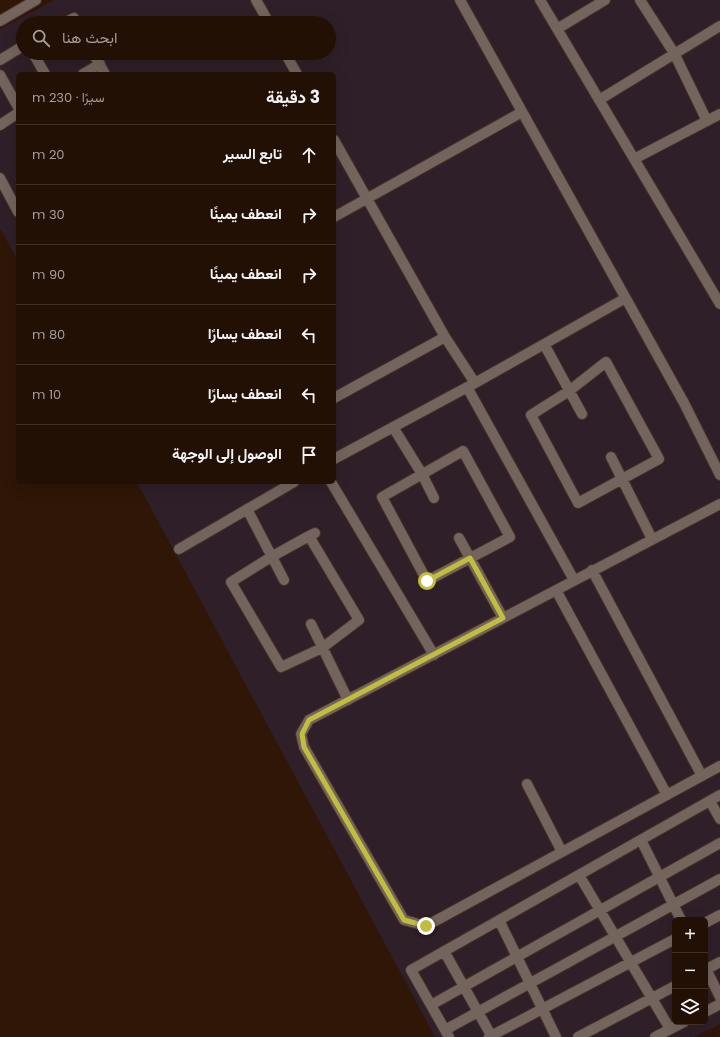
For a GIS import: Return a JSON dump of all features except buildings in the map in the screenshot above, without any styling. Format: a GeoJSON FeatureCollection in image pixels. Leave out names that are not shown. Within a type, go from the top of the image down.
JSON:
{"type":"FeatureCollection","features":[{"type":"Feature","properties":{"kind":"street"},"geometry":{"type":"LineString","coordinates":[[0,21],[36,0]]}},
{"type":"Feature","properties":{"kind":"street"},"geometry":{"type":"LineString","coordinates":[[256,0],[265,16]]}},
{"type":"Feature","properties":{"kind":"street"},"geometry":{"type":"LineString","coordinates":[[460,0],[624,299],[684,403],[720,475]]}},
{"type":"Feature","properties":{"kind":"street"},"geometry":{"type":"LineString","coordinates":[[540,0],[720,304]]}},
{"type":"Feature","properties":{"kind":"street"},"geometry":{"type":"LineString","coordinates":[[557,29],[605,0]]}},
{"type":"Feature","properties":{"kind":"street"},"geometry":{"type":"LineString","coordinates":[[640,0],[674,53],[707,121]]}},
{"type":"Feature","properties":{"kind":"street"},"geometry":{"type":"LineString","coordinates":[[599,100],[720,26]]}},
{"type":"Feature","properties":{"kind":"street"},"geometry":{"type":"LineString","coordinates":[[0,60],[16,50]]}},
{"type":"Feature","properties":{"kind":"street"},"geometry":{"type":"LineString","coordinates":[[37,60],[44,72]]}},
{"type":"Feature","properties":{"kind":"street"},"geometry":{"type":"LineString","coordinates":[[97,60],[104,72]]}},
{"type":"Feature","properties":{"kind":"street"},"geometry":{"type":"LineString","coordinates":[[289,60],[296,72]]}},
{"type":"Feature","properties":{"kind":"street"},"geometry":{"type":"LineString","coordinates":[[86,72],[100,64]]}},
{"type":"Feature","properties":{"kind":"street"},"geometry":{"type":"LineString","coordinates":[[0,75],[16,103]]}},
{"type":"Feature","properties":{"kind":"street"},"geometry":{"type":"LineString","coordinates":[[336,216],[522,112]]}},
{"type":"Feature","properties":{"kind":"street"},"geometry":{"type":"LineString","coordinates":[[0,125],[16,114]]}},
{"type":"Feature","properties":{"kind":"street"},"geometry":{"type":"LineString","coordinates":[[634,159],[720,114]]}},
{"type":"Feature","properties":{"kind":"street"},"geometry":{"type":"LineString","coordinates":[[336,143],[445,337],[574,580]]}},
{"type":"Feature","properties":{"kind":"street"},"geometry":{"type":"LineString","coordinates":[[0,178],[14,193]]}},
{"type":"Feature","properties":{"kind":"street"},"geometry":{"type":"LineString","coordinates":[[336,458],[471,385],[624,299]]}},
{"type":"Feature","properties":{"kind":"street"},"geometry":{"type":"LineString","coordinates":[[336,397],[445,337]]}},
{"type":"Feature","properties":{"kind":"street"},"geometry":{"type":"LineString","coordinates":[[544,344],[582,414]]}},
{"type":"Feature","properties":{"kind":"street"},"geometry":{"type":"LineString","coordinates":[[606,362],[659,459],[578,503],[531,415],[569,391],[606,362]]}},
{"type":"Feature","properties":{"kind":"street"},"geometry":{"type":"LineString","coordinates":[[394,427],[422,474],[434,498]]}},
{"type":"Feature","properties":{"kind":"street"},"geometry":{"type":"LineString","coordinates":[[464,451],[510,537],[427,581],[382,496],[422,474],[464,451]]}},
{"type":"Feature","properties":{"kind":"street"},"geometry":{"type":"LineString","coordinates":[[611,457],[652,539]]}},
{"type":"Feature","properties":{"kind":"street"},"geometry":{"type":"LineString","coordinates":[[179,549],[291,484]]}},
{"type":"Feature","properties":{"kind":"street"},"geometry":{"type":"LineString","coordinates":[[333,484],[434,655]]}},
{"type":"Feature","properties":{"kind":"street"},"geometry":{"type":"LineString","coordinates":[[720,504],[309,720],[302,734],[304,747],[404,920],[426,926],[720,766]]}},
{"type":"Feature","properties":{"kind":"street"},"geometry":{"type":"LineString","coordinates":[[247,509],[284,580]]}},
{"type":"Feature","properties":{"kind":"street"},"geometry":{"type":"LineString","coordinates":[[312,534],[359,620],[322,648],[281,667],[231,582],[272,556],[312,534]]}},
{"type":"Feature","properties":{"kind":"street"},"geometry":{"type":"LineString","coordinates":[[459,538],[503,618]]}},
{"type":"Feature","properties":{"kind":"street"},"geometry":{"type":"LineString","coordinates":[[592,570],[702,776]]}},
{"type":"Feature","properties":{"kind":"street"},"geometry":{"type":"LineString","coordinates":[[556,590],[667,795]]}},
{"type":"Feature","properties":{"kind":"street"},"geometry":{"type":"LineString","coordinates":[[311,624],[348,700]]}},
{"type":"Feature","properties":{"kind":"street"},"geometry":{"type":"LineString","coordinates":[[527,784],[562,852]]}},
{"type":"Feature","properties":{"kind":"street"},"geometry":{"type":"LineString","coordinates":[[720,795],[411,970],[447,1033],[478,1012],[720,879]]}},
{"type":"Feature","properties":{"kind":"street"},"geometry":{"type":"LineString","coordinates":[[710,801],[720,819]]}},
{"type":"Feature","properties":{"kind":"street"},"geometry":{"type":"LineString","coordinates":[[641,840],[680,917]]}},
{"type":"Feature","properties":{"kind":"street"},"geometry":{"type":"LineString","coordinates":[[431,1005],[720,843]]}},
{"type":"Feature","properties":{"kind":"street"},"geometry":{"type":"LineString","coordinates":[[579,875],[670,1029]]}},
{"type":"Feature","properties":{"kind":"street"},"geometry":{"type":"LineString","coordinates":[[708,921],[720,915]]}},
{"type":"Feature","properties":{"kind":"street"},"geometry":{"type":"LineString","coordinates":[[498,920],[556,1037]]}},
{"type":"Feature","properties":{"kind":"street"},"geometry":{"type":"LineString","coordinates":[[444,952],[491,1037],[672,941]]}},
{"type":"Feature","properties":{"kind":"street"},"geometry":{"type":"LineString","coordinates":[[708,968],[720,962]]}},
{"type":"Feature","properties":{"kind":"street"},"geometry":{"type":"LineString","coordinates":[[708,975],[720,997]]}},
{"type":"Feature","properties":{"kind":"street"},"geometry":{"type":"LineString","coordinates":[[578,1037],[672,987]]}},
{"type":"Feature","properties":{"kind":"street"},"geometry":{"type":"LineString","coordinates":[[708,1010],[720,1004]]}},
{"type":"Feature","properties":{"kind":"street"},"geometry":{"type":"LineString","coordinates":[[655,1037],[678,1025]]}},
{"type":"Feature","properties":{"kind":"shaded area"},"geometry":{"type":"Polygon","coordinates":[[[54,0],[720,0],[720,1024],[694,1037],[435,1037],[138,484],[336,484],[336,72],[16,72],[16,257],[0,228],[0,29],[16,20],[16,60],[336,60],[336,16],[24,16],[54,0]]]}},
{"type":"Feature","properties":{"kind":"route"},"geometry":{"type":"LineString","coordinates":[[426,926],[404,920],[304,747],[302,734],[309,720],[503,618],[470,558],[427,581]]}}]}
